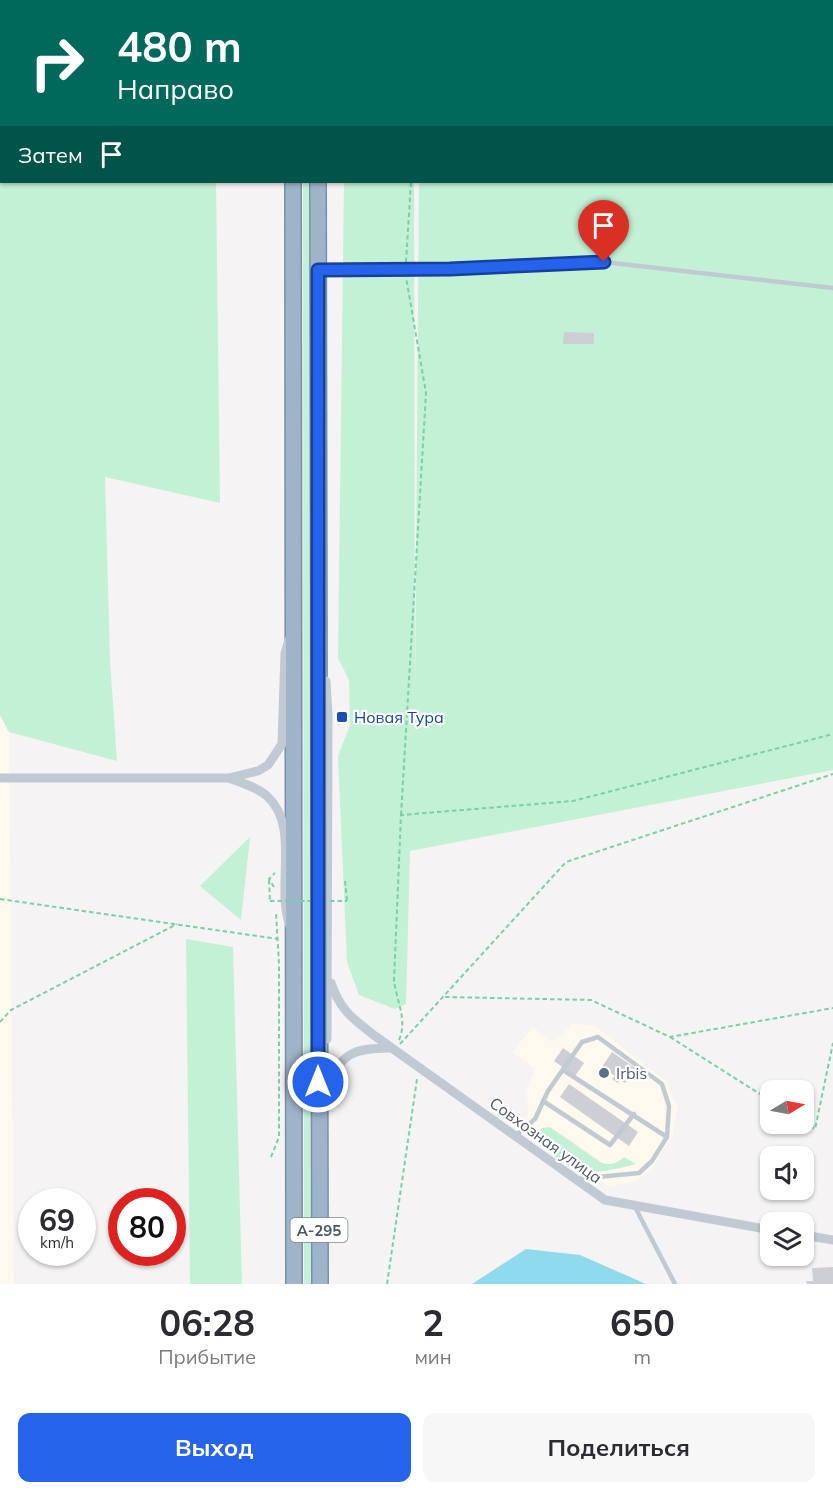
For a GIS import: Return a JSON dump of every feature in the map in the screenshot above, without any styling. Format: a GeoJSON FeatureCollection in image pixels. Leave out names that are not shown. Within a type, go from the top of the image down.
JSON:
{"type":"FeatureCollection","features":[{"type":"Feature","properties":{"kind":"highway","name":"А-295"},"geometry":{"type":"LineString","coordinates":[[293,183],[294,1284]]}},
{"type":"Feature","properties":{"kind":"highway","name":"А-295"},"geometry":{"type":"LineString","coordinates":[[318,183],[318,1175],[320,1284]]}},
{"type":"Feature","properties":{"kind":"street"},"geometry":{"type":"LineString","coordinates":[[0,778],[229,778],[258,771],[268,765],[282,744],[285,652],[294,630]]}},
{"type":"Feature","properties":{"kind":"street","name":"А-295"},"geometry":{"type":"LineString","coordinates":[[318,1175],[324,1159],[326,1141],[328,974],[328,716],[319,640]]}},
{"type":"Feature","properties":{"kind":"street"},"geometry":{"type":"LineString","coordinates":[[229,778],[266,795],[277,807],[282,818],[285,832],[286,917],[294,938]]}},
{"type":"Feature","properties":{"kind":"street","name":"Совхозная улица"},"geometry":{"type":"LineString","coordinates":[[328,974],[336,997],[345,1012],[392,1049],[605,1200],[760,1228]]}},
{"type":"Feature","properties":{"kind":"street"},"geometry":{"type":"LineString","coordinates":[[326,1090],[337,1067],[349,1054],[371,1048],[392,1049]]}},
{"type":"Feature","properties":{"kind":"street"},"geometry":{"type":"LineString","coordinates":[[814,1237],[833,1240]]}},
{"type":"Feature","properties":{"kind":"lane"},"geometry":{"type":"LineString","coordinates":[[318,270],[405,270],[604,262],[833,288]]}},
{"type":"Feature","properties":{"kind":"lane"},"geometry":{"type":"LineString","coordinates":[[515,1136],[535,1119],[543,1101],[582,1042],[598,1037],[662,1084],[669,1106],[667,1137],[652,1161],[639,1173],[575,1179]]}},
{"type":"Feature","properties":{"kind":"lane"},"geometry":{"type":"LineString","coordinates":[[563,1070],[667,1137]]}},
{"type":"Feature","properties":{"kind":"lane"},"geometry":{"type":"LineString","coordinates":[[543,1101],[610,1145],[634,1114]]}},
{"type":"Feature","properties":{"kind":"lane"},"geometry":{"type":"LineString","coordinates":[[635,1206],[675,1284]]}},
{"type":"Feature","properties":{"kind":"lane"},"geometry":{"type":"LineString","coordinates":[[672,1278],[681,1284]]}},
{"type":"Feature","properties":{"kind":"path"},"geometry":{"type":"LineString","coordinates":[[392,1049],[401,1036],[403,1025],[394,980],[401,815],[426,393],[405,270],[411,183]]}},
{"type":"Feature","properties":{"kind":"path"},"geometry":{"type":"LineString","coordinates":[[401,815],[573,801],[833,734]]}},
{"type":"Feature","properties":{"kind":"path"},"geometry":{"type":"LineString","coordinates":[[392,1049],[443,997],[566,862],[833,774]]}},
{"type":"Feature","properties":{"kind":"path"},"geometry":{"type":"LineString","coordinates":[[275,873],[269,879],[270,901],[347,901],[345,880]]}},
{"type":"Feature","properties":{"kind":"path"},"geometry":{"type":"LineString","coordinates":[[269,879],[276,890]]}},
{"type":"Feature","properties":{"kind":"path"},"geometry":{"type":"LineString","coordinates":[[0,898],[278,939]]}},
{"type":"Feature","properties":{"kind":"path"},"geometry":{"type":"LineString","coordinates":[[271,1157],[279,1137],[276,913]]}},
{"type":"Feature","properties":{"kind":"path"},"geometry":{"type":"LineString","coordinates":[[0,1022],[11,1010],[177,924]]}},
{"type":"Feature","properties":{"kind":"path"},"geometry":{"type":"LineString","coordinates":[[443,997],[591,1000],[670,1037],[760,1094]]}},
{"type":"Feature","properties":{"kind":"path"},"geometry":{"type":"LineString","coordinates":[[670,1037],[833,1008]]}},
{"type":"Feature","properties":{"kind":"path"},"geometry":{"type":"LineString","coordinates":[[814,1128],[833,1043]]}},
{"type":"Feature","properties":{"kind":"path"},"geometry":{"type":"LineString","coordinates":[[387,1284],[419,1066]]}},
{"type":"Feature","properties":{"kind":"shaded area"},"geometry":{"type":"Polygon","coordinates":[[[0,715],[9,732],[14,1284],[0,1284],[0,715]]]}},
{"type":"Feature","properties":{"kind":"shaded area"},"geometry":{"type":"Polygon","coordinates":[[[572,1024],[594,1025],[667,1082],[677,1107],[673,1135],[652,1169],[638,1180],[609,1187],[519,1122],[528,1115],[527,1086],[535,1069],[512,1052],[533,1027],[552,1042],[572,1024]]]}},
{"type":"Feature","properties":{"kind":"green space"},"geometry":{"type":"Polygon","coordinates":[[[0,183],[216,183],[220,503],[105,477],[110,661],[117,761],[9,732],[0,715],[0,183]]]}},
{"type":"Feature","properties":{"kind":"green space"},"geometry":{"type":"Polygon","coordinates":[[[303,183],[309,183],[311,1284],[304,1284],[303,183]]]}},
{"type":"Feature","properties":{"kind":"green space"},"geometry":{"type":"Polygon","coordinates":[[[344,183],[414,183],[415,697],[419,183],[833,183],[833,770],[410,851],[406,1004],[395,1009],[359,995],[347,962],[338,756],[350,725],[349,680],[338,658],[344,183]]]}},
{"type":"Feature","properties":{"kind":"green space"},"geometry":{"type":"Polygon","coordinates":[[[250,837],[241,920],[200,886],[250,837]]]}},
{"type":"Feature","properties":{"kind":"green space"},"geometry":{"type":"Polygon","coordinates":[[[186,939],[233,947],[242,1284],[190,1284],[186,939]]]}},
{"type":"Feature","properties":{"kind":"green space"},"geometry":{"type":"Polygon","coordinates":[[[550,1127],[602,1163],[614,1163],[624,1157],[636,1164],[593,1172],[572,1167],[549,1153],[536,1141],[536,1134],[542,1128],[550,1127]]]}},
{"type":"Feature","properties":{"kind":"water"},"geometry":{"type":"Polygon","coordinates":[[[526,1249],[580,1255],[646,1284],[472,1284],[526,1249]]]}},
{"type":"Feature","properties":{"kind":"building"},"geometry":{"type":"Polygon","coordinates":[[[564,332],[594,333],[594,344],[563,344],[564,332]]]}},
{"type":"Feature","properties":{"kind":"building"},"geometry":{"type":"Polygon","coordinates":[[[563,1048],[584,1063],[575,1076],[554,1061],[563,1048]]]}},
{"type":"Feature","properties":{"kind":"building"},"geometry":{"type":"Polygon","coordinates":[[[612,1052],[635,1068],[625,1083],[620,1080],[618,1083],[612,1079],[615,1076],[602,1067],[612,1052]]]}},
{"type":"Feature","properties":{"kind":"building"},"geometry":{"type":"Polygon","coordinates":[[[569,1084],[638,1132],[629,1146],[560,1097],[569,1084]]]}},
{"type":"Feature","properties":{"kind":"building"},"geometry":{"type":"Polygon","coordinates":[[[833,1267],[833,1284],[807,1284],[806,1281],[813,1281],[812,1268],[833,1267]]]}},
{"type":"Feature","properties":{"kind":"place","name":"Новая Тура"},"geometry":{"type":"Point","coordinates":[342,717]}},
{"type":"Feature","properties":{"kind":"place","name":"Irbis"},"geometry":{"type":"Point","coordinates":[604,1073]}},
{"type":"Feature","properties":{"kind":"route"},"geometry":{"type":"LineString","coordinates":[[318,1082],[318,270],[450,269],[604,262]]}}]}
